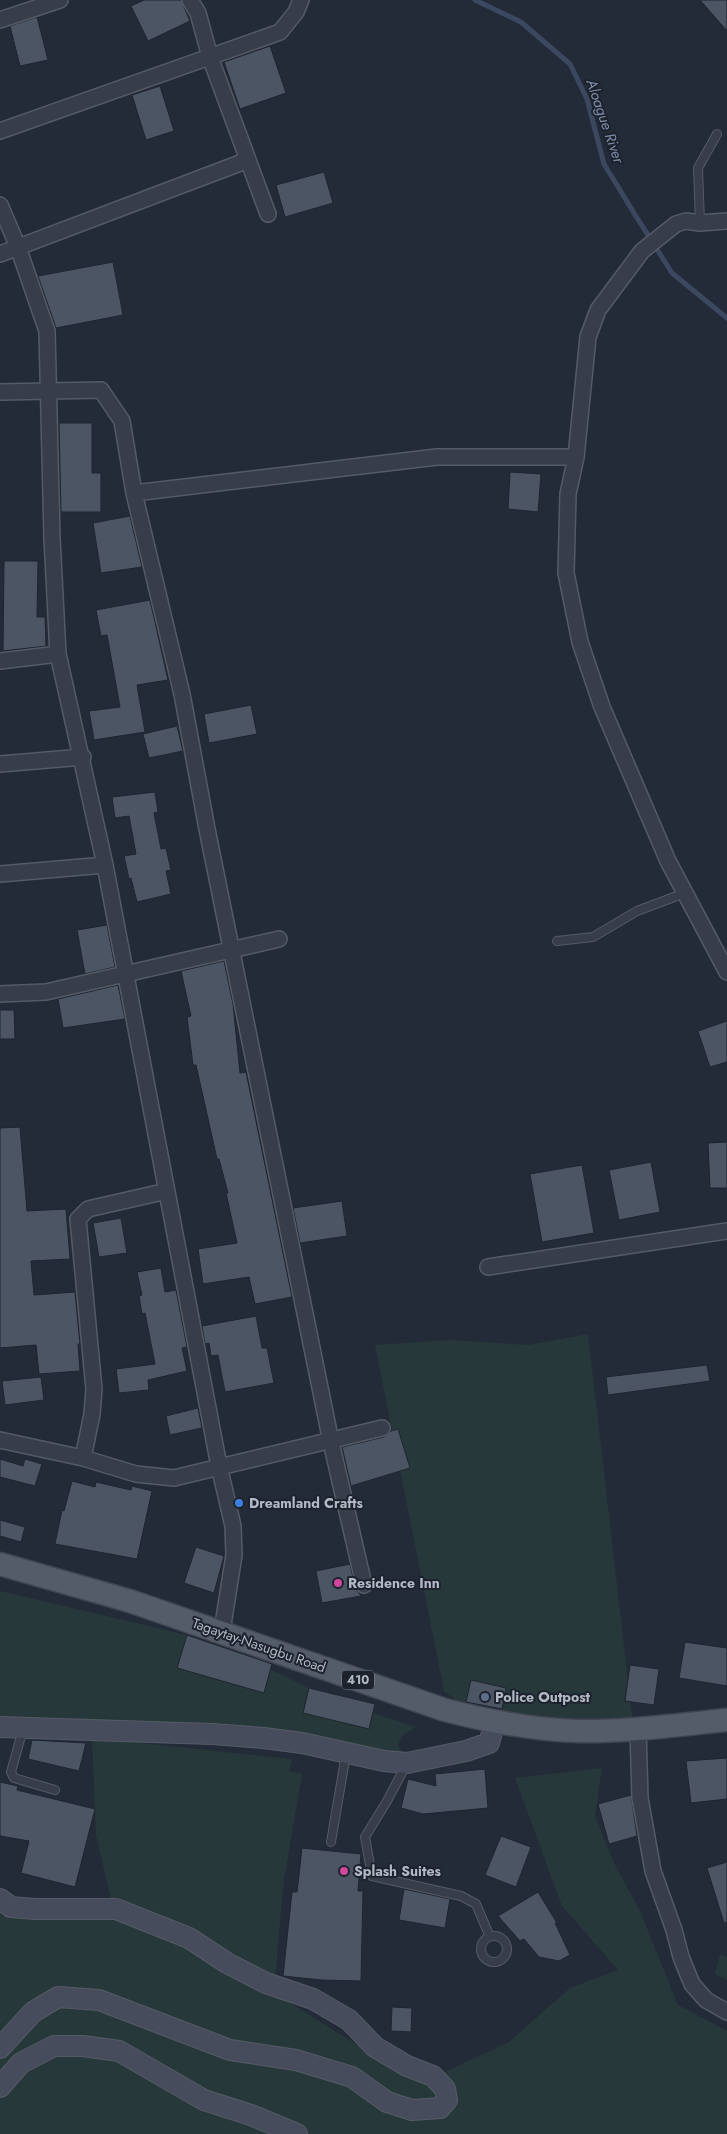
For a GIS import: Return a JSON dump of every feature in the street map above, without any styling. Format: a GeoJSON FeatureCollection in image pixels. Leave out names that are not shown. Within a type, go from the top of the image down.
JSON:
{"type":"FeatureCollection","features":[{"type":"Feature","properties":{"kind":"main road","name":"Tagaytay-Nasugbu Road"},"geometry":{"type":"LineString","coordinates":[[0,1564],[130,1601],[445,1710],[495,1722],[577,1731],[638,1729],[727,1720]]}},
{"type":"Feature","properties":{"kind":"street"},"geometry":{"type":"LineString","coordinates":[[0,20],[60,0]]}},
{"type":"Feature","properties":{"kind":"street"},"geometry":{"type":"LineString","coordinates":[[190,0],[198,13],[210,57],[268,214]]}},
{"type":"Feature","properties":{"kind":"street"},"geometry":{"type":"LineString","coordinates":[[0,131],[280,32],[296,12],[301,0]]}},
{"type":"Feature","properties":{"kind":"street"},"geometry":{"type":"LineString","coordinates":[[0,254],[248,160]]}},
{"type":"Feature","properties":{"kind":"street"},"geometry":{"type":"LineString","coordinates":[[0,205],[18,247],[47,331],[52,538],[58,654],[83,757],[105,865],[219,1466],[233,1526],[234,1555],[222,1632]]}},
{"type":"Feature","properties":{"kind":"street"},"geometry":{"type":"LineString","coordinates":[[727,221],[700,223],[686,221],[676,224],[642,251],[598,310],[588,337],[576,457],[568,494],[566,573],[580,642],[602,707],[668,861],[727,972]]}},
{"type":"Feature","properties":{"kind":"street"},"geometry":{"type":"LineString","coordinates":[[0,392],[101,390],[122,421],[134,493],[182,694],[207,828],[331,1442],[364,1584]]}},
{"type":"Feature","properties":{"kind":"street"},"geometry":{"type":"LineString","coordinates":[[134,493],[437,456],[576,457]]}},
{"type":"Feature","properties":{"kind":"street"},"geometry":{"type":"LineString","coordinates":[[0,661],[58,654]]}},
{"type":"Feature","properties":{"kind":"street"},"geometry":{"type":"LineString","coordinates":[[0,764],[83,757]]}},
{"type":"Feature","properties":{"kind":"street"},"geometry":{"type":"LineString","coordinates":[[0,874],[105,865]]}},
{"type":"Feature","properties":{"kind":"street"},"geometry":{"type":"LineString","coordinates":[[0,994],[46,992],[279,939]]}},
{"type":"Feature","properties":{"kind":"street"},"geometry":{"type":"LineString","coordinates":[[83,1458],[92,1414],[94,1389],[78,1219],[88,1209],[167,1191]]}},
{"type":"Feature","properties":{"kind":"street"},"geometry":{"type":"LineString","coordinates":[[488,1267],[727,1231]]}},
{"type":"Feature","properties":{"kind":"street"},"geometry":{"type":"LineString","coordinates":[[0,1440],[83,1458],[153,1477],[174,1478],[219,1466],[331,1442],[382,1428]]}},
{"type":"Feature","properties":{"kind":"street"},"geometry":{"type":"LineString","coordinates":[[0,1727],[255,1738],[302,1743],[384,1762],[407,1763],[466,1751],[490,1743],[495,1722]]}},
{"type":"Feature","properties":{"kind":"street"},"geometry":{"type":"LineString","coordinates":[[638,1729],[640,1798],[653,1871],[674,1930],[681,1957],[692,1984],[706,2000],[727,2012]]}},
{"type":"Feature","properties":{"kind":"street"},"geometry":{"type":"LineString","coordinates":[[0,1900],[11,1907],[35,1909],[116,1909],[189,1938],[227,1963],[266,1983],[313,1999],[349,2020],[376,2047],[407,2066],[433,2076],[445,2089],[447,2100],[440,2108],[412,2110],[387,2102],[352,2076],[296,2060],[230,2050],[99,2000],[58,1997],[33,2012],[0,2048]]}},
{"type":"Feature","properties":{"kind":"street"},"geometry":{"type":"LineString","coordinates":[[0,2087],[21,2062],[54,2046],[83,2046],[119,2051],[204,2100],[252,2115],[297,2134]]}},
{"type":"Feature","properties":{"kind":"lane"},"geometry":{"type":"LineString","coordinates":[[700,223],[698,168],[717,134]]}},
{"type":"Feature","properties":{"kind":"lane"},"geometry":{"type":"LineString","coordinates":[[557,940],[592,937],[637,911],[685,893]]}},
{"type":"Feature","properties":{"kind":"lane"},"geometry":{"type":"LineString","coordinates":[[24,1728],[11,1772],[14,1778],[55,1790]]}},
{"type":"Feature","properties":{"kind":"lane"},"geometry":{"type":"LineString","coordinates":[[331,1842],[346,1754]]}},
{"type":"Feature","properties":{"kind":"lane"},"geometry":{"type":"LineString","coordinates":[[407,1763],[365,1837],[372,1876],[461,1896],[476,1904],[490,1937]]}},
{"type":"Feature","properties":{"kind":"shaded area"},"geometry":{"type":"Polygon","coordinates":[[[588,1334],[633,1724],[500,1715],[506,1688],[471,1680],[465,1707],[444,1691],[375,1345],[450,1340],[528,1345],[588,1334]]]}},
{"type":"Feature","properties":{"kind":"shaded area"},"geometry":{"type":"Polygon","coordinates":[[[0,1591],[187,1635],[177,1668],[264,1693],[271,1670],[309,1688],[303,1713],[369,1729],[373,1713],[415,1727],[401,1737],[398,1745],[405,1759],[0,1721],[0,1591]]]}},
{"type":"Feature","properties":{"kind":"shaded area"},"geometry":{"type":"Polygon","coordinates":[[[92,1738],[292,1759],[289,1771],[302,1774],[283,1886],[274,1993],[383,2061],[443,2073],[509,2042],[570,1988],[618,1970],[562,1906],[515,1778],[602,1768],[595,1816],[614,1863],[640,1911],[678,2005],[727,2031],[727,2134],[0,2134],[0,1888],[9,1899],[115,1916],[96,1835],[92,1738]]]}},
{"type":"Feature","properties":{"kind":"shaded area"},"geometry":{"type":"Polygon","coordinates":[[[720,1955],[727,1957],[727,1980],[715,1974],[720,1955]]]}},
{"type":"Feature","properties":{"kind":"building"},"geometry":{"type":"Polygon","coordinates":[[[144,0],[181,0],[190,21],[148,41],[131,6],[144,0]]]}},
{"type":"Feature","properties":{"kind":"building"},"geometry":{"type":"Polygon","coordinates":[[[700,0],[727,0],[727,31],[700,0]]]}},
{"type":"Feature","properties":{"kind":"building"},"geometry":{"type":"Polygon","coordinates":[[[37,17],[48,60],[20,66],[10,26],[37,17]]]}},
{"type":"Feature","properties":{"kind":"building"},"geometry":{"type":"Polygon","coordinates":[[[270,46],[286,93],[240,109],[224,62],[270,46]]]}},
{"type":"Feature","properties":{"kind":"building"},"geometry":{"type":"Polygon","coordinates":[[[160,86],[174,131],[146,140],[132,95],[160,86]]]}},
{"type":"Feature","properties":{"kind":"building"},"geometry":{"type":"Polygon","coordinates":[[[324,172],[333,203],[285,217],[276,185],[324,172]]]}},
{"type":"Feature","properties":{"kind":"building"},"geometry":{"type":"Polygon","coordinates":[[[113,262],[123,315],[56,328],[38,276],[113,262]]]}},
{"type":"Feature","properties":{"kind":"building"},"geometry":{"type":"Polygon","coordinates":[[[59,423],[92,423],[92,473],[101,473],[101,512],[61,512],[59,423]]]}},
{"type":"Feature","properties":{"kind":"building"},"geometry":{"type":"Polygon","coordinates":[[[510,472],[541,474],[538,512],[508,509],[510,472]]]}},
{"type":"Feature","properties":{"kind":"building"},"geometry":{"type":"Polygon","coordinates":[[[130,516],[142,567],[101,573],[93,523],[130,516]]]}},
{"type":"Feature","properties":{"kind":"building"},"geometry":{"type":"Polygon","coordinates":[[[4,561],[38,561],[37,617],[45,617],[46,646],[3,651],[4,561]]]}},
{"type":"Feature","properties":{"kind":"building"},"geometry":{"type":"Polygon","coordinates":[[[150,600],[168,680],[137,685],[145,732],[94,740],[89,711],[120,707],[107,635],[101,636],[96,610],[150,600]]]}},
{"type":"Feature","properties":{"kind":"building"},"geometry":{"type":"Polygon","coordinates":[[[251,705],[257,734],[209,743],[204,714],[251,705]]]}},
{"type":"Feature","properties":{"kind":"building"},"geometry":{"type":"Polygon","coordinates":[[[177,726],[183,751],[149,758],[143,734],[177,726]]]}},
{"type":"Feature","properties":{"kind":"building"},"geometry":{"type":"Polygon","coordinates":[[[155,792],[158,812],[154,813],[161,849],[166,848],[171,870],[166,871],[171,894],[137,902],[124,856],[136,854],[129,816],[115,818],[112,797],[155,792]]]}},
{"type":"Feature","properties":{"kind":"building"},"geometry":{"type":"Polygon","coordinates":[[[107,925],[115,967],[85,974],[77,930],[107,925]]]}},
{"type":"Feature","properties":{"kind":"building"},"geometry":{"type":"Polygon","coordinates":[[[224,961],[233,1004],[240,1073],[246,1072],[292,1297],[255,1304],[249,1277],[203,1284],[198,1249],[237,1243],[226,1193],[228,1193],[219,1159],[217,1159],[196,1065],[193,1065],[187,1017],[191,1016],[181,971],[224,961]]]}},
{"type":"Feature","properties":{"kind":"building"},"geometry":{"type":"Polygon","coordinates":[[[118,985],[125,1019],[63,1028],[58,999],[118,985]]]}},
{"type":"Feature","properties":{"kind":"building"},"geometry":{"type":"Polygon","coordinates":[[[0,1010],[14,1010],[15,1039],[0,1039],[0,1010]]]}},
{"type":"Feature","properties":{"kind":"building"},"geometry":{"type":"Polygon","coordinates":[[[727,1021],[727,1062],[710,1067],[698,1031],[727,1021]]]}},
{"type":"Feature","properties":{"kind":"building"},"geometry":{"type":"Polygon","coordinates":[[[20,1127],[27,1211],[66,1209],[70,1259],[31,1261],[34,1295],[75,1292],[80,1344],[78,1344],[80,1371],[39,1374],[36,1345],[0,1348],[0,1128],[20,1127]]]}},
{"type":"Feature","properties":{"kind":"building"},"geometry":{"type":"Polygon","coordinates":[[[727,1142],[727,1188],[710,1188],[708,1143],[727,1142]]]}},
{"type":"Feature","properties":{"kind":"building"},"geometry":{"type":"Polygon","coordinates":[[[651,1162],[660,1212],[619,1220],[609,1170],[651,1162]]]}},
{"type":"Feature","properties":{"kind":"building"},"geometry":{"type":"Polygon","coordinates":[[[582,1165],[594,1233],[542,1242],[530,1174],[582,1165]]]}},
{"type":"Feature","properties":{"kind":"building"},"geometry":{"type":"Polygon","coordinates":[[[342,1201],[347,1236],[300,1243],[293,1208],[342,1201]]]}},
{"type":"Feature","properties":{"kind":"building"},"geometry":{"type":"Polygon","coordinates":[[[121,1218],[127,1253],[99,1257],[93,1223],[121,1218]]]}},
{"type":"Feature","properties":{"kind":"building"},"geometry":{"type":"Polygon","coordinates":[[[161,1268],[165,1292],[176,1290],[187,1347],[182,1348],[187,1371],[148,1380],[149,1390],[119,1393],[116,1369],[155,1364],[145,1313],[142,1314],[139,1296],[142,1295],[137,1272],[161,1268]]]}},
{"type":"Feature","properties":{"kind":"building"},"geometry":{"type":"Polygon","coordinates":[[[256,1316],[262,1348],[267,1348],[274,1383],[225,1392],[218,1355],[211,1356],[209,1343],[205,1344],[202,1326],[256,1316]]]}},
{"type":"Feature","properties":{"kind":"building"},"geometry":{"type":"Polygon","coordinates":[[[707,1365],[710,1381],[608,1395],[606,1377],[707,1365]]]}},
{"type":"Feature","properties":{"kind":"building"},"geometry":{"type":"Polygon","coordinates":[[[41,1377],[44,1400],[5,1405],[2,1381],[41,1377]]]}},
{"type":"Feature","properties":{"kind":"building"},"geometry":{"type":"Polygon","coordinates":[[[198,1408],[202,1428],[170,1435],[166,1416],[198,1408]]]}},
{"type":"Feature","properties":{"kind":"building"},"geometry":{"type":"Polygon","coordinates":[[[398,1429],[410,1468],[351,1486],[342,1447],[384,1437],[391,1431],[398,1429]]]}},
{"type":"Feature","properties":{"kind":"building"},"geometry":{"type":"Polygon","coordinates":[[[0,1459],[23,1466],[25,1459],[42,1464],[35,1486],[0,1477],[0,1459]]]}},
{"type":"Feature","properties":{"kind":"building"},"geometry":{"type":"Polygon","coordinates":[[[72,1481],[95,1487],[96,1482],[131,1490],[132,1486],[152,1491],[137,1559],[55,1544],[62,1510],[64,1511],[72,1481]]]}},
{"type":"Feature","properties":{"kind":"building"},"geometry":{"type":"Polygon","coordinates":[[[0,1520],[25,1527],[21,1542],[0,1536],[0,1520]]]}},
{"type":"Feature","properties":{"kind":"building"},"geometry":{"type":"Polygon","coordinates":[[[196,1547],[224,1556],[214,1593],[184,1583],[196,1547]]]}},
{"type":"Feature","properties":{"kind":"building","name":"Residence Inn"},"geometry":{"type":"Polygon","coordinates":[[[350,1564],[355,1587],[361,1596],[322,1603],[316,1571],[350,1564]]]}},
{"type":"Feature","properties":{"kind":"building"},"geometry":{"type":"Polygon","coordinates":[[[187,1635],[272,1664],[264,1693],[177,1668],[187,1635]]]}},
{"type":"Feature","properties":{"kind":"building"},"geometry":{"type":"Polygon","coordinates":[[[685,1642],[727,1648],[727,1686],[679,1678],[685,1642]]]}},
{"type":"Feature","properties":{"kind":"building"},"geometry":{"type":"Polygon","coordinates":[[[630,1665],[659,1669],[654,1705],[625,1701],[630,1665]]]}},
{"type":"Feature","properties":{"kind":"building","name":"Police Outpost"},"geometry":{"type":"Polygon","coordinates":[[[471,1680],[506,1688],[502,1709],[466,1702],[471,1680]]]}},
{"type":"Feature","properties":{"kind":"building"},"geometry":{"type":"Polygon","coordinates":[[[309,1688],[375,1704],[369,1729],[303,1713],[309,1688]]]}},
{"type":"Feature","properties":{"kind":"building"},"geometry":{"type":"Polygon","coordinates":[[[32,1740],[86,1743],[79,1771],[28,1759],[32,1740]]]}},
{"type":"Feature","properties":{"kind":"building"},"geometry":{"type":"Polygon","coordinates":[[[727,1758],[727,1799],[691,1803],[686,1761],[727,1758]]]}},
{"type":"Feature","properties":{"kind":"building"},"geometry":{"type":"Polygon","coordinates":[[[485,1769],[488,1808],[423,1814],[401,1808],[408,1779],[436,1786],[435,1774],[485,1769]]]}},
{"type":"Feature","properties":{"kind":"building"},"geometry":{"type":"Polygon","coordinates":[[[0,1782],[18,1786],[17,1790],[95,1809],[75,1887],[21,1873],[29,1841],[0,1836],[0,1782]]]}},
{"type":"Feature","properties":{"kind":"building"},"geometry":{"type":"Polygon","coordinates":[[[631,1795],[637,1836],[609,1844],[598,1804],[631,1795]]]}},
{"type":"Feature","properties":{"kind":"building"},"geometry":{"type":"Polygon","coordinates":[[[501,1836],[531,1847],[516,1887],[485,1875],[501,1836]]]}},
{"type":"Feature","properties":{"kind":"building"},"geometry":{"type":"Polygon","coordinates":[[[302,1848],[361,1854],[358,1891],[363,1891],[361,1981],[283,1976],[292,1892],[297,1892],[302,1848]]]}},
{"type":"Feature","properties":{"kind":"building"},"geometry":{"type":"Polygon","coordinates":[[[727,1862],[727,1922],[724,1923],[707,1868],[727,1862]]]}},
{"type":"Feature","properties":{"kind":"building"},"geometry":{"type":"Polygon","coordinates":[[[404,1889],[450,1899],[445,1928],[399,1920],[404,1889]]]}},
{"type":"Feature","properties":{"kind":"building"},"geometry":{"type":"Polygon","coordinates":[[[538,1892],[557,1923],[555,1923],[570,1955],[559,1961],[539,1957],[524,1939],[520,1941],[498,1916],[538,1892]]]}},
{"type":"Feature","properties":{"kind":"building"},"geometry":{"type":"Polygon","coordinates":[[[392,2007],[412,2008],[411,2032],[391,2031],[392,2007]]]}},
{"type":"Feature","properties":{"kind":"waterway","name":"Aloague River"},"geometry":{"type":"LineString","coordinates":[[475,0],[521,22],[570,64],[587,99],[604,164],[634,213],[672,273],[727,318]]}},
{"type":"Feature","properties":{"kind":"place","name":"Dreamland Crafts"},"geometry":{"type":"Point","coordinates":[239,1503]}},
{"type":"Feature","properties":{"kind":"place","name":"Residence Inn"},"geometry":{"type":"Point","coordinates":[338,1583]}},
{"type":"Feature","properties":{"kind":"place","name":"Police Outpost"},"geometry":{"type":"Point","coordinates":[485,1697]}},
{"type":"Feature","properties":{"kind":"place","name":"Splash Suites"},"geometry":{"type":"Point","coordinates":[344,1871]}}]}
